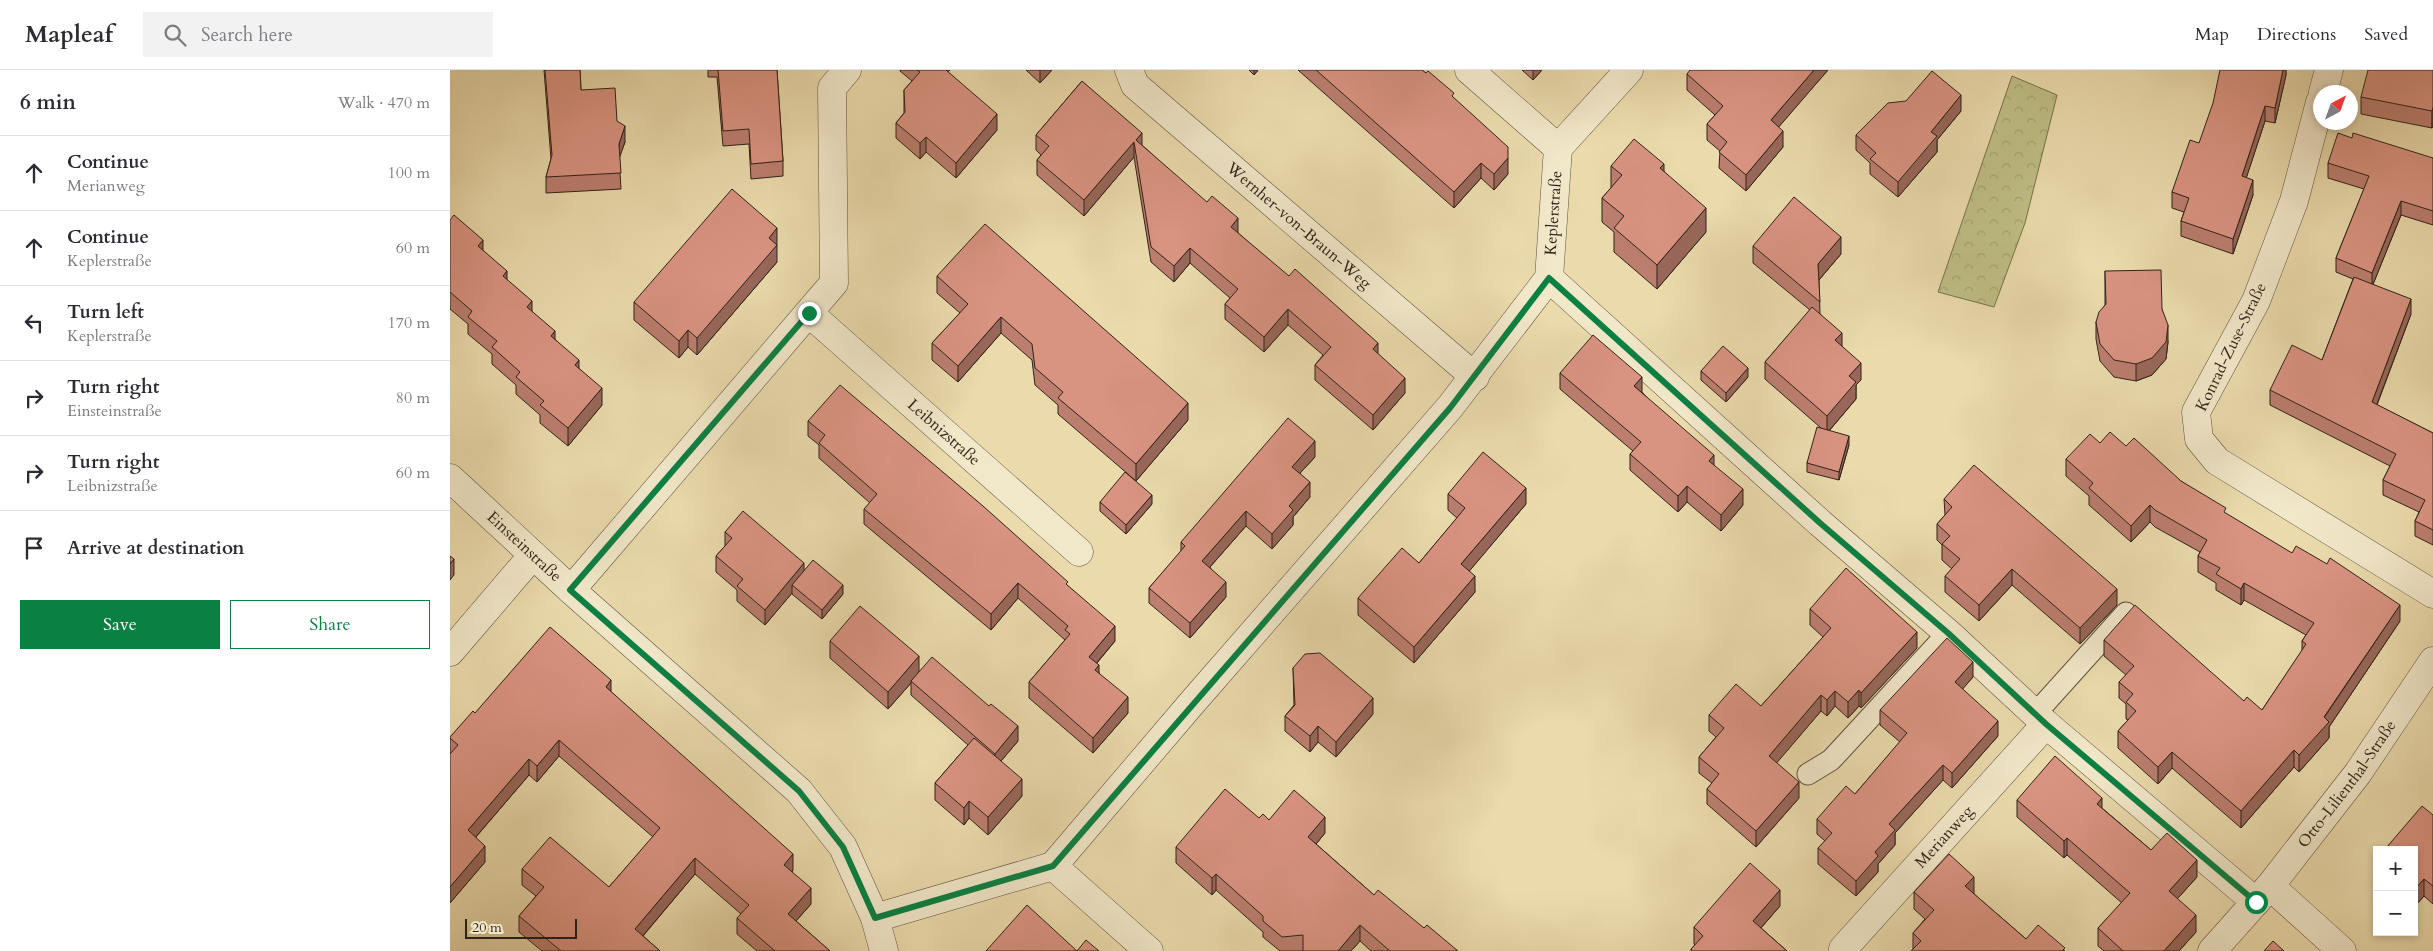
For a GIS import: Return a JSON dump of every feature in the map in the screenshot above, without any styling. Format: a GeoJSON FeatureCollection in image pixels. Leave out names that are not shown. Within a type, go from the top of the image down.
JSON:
{"type":"FeatureCollection","features":[{"type":"Feature","properties":{"kind":"street"},"geometry":{"type":"LineString","coordinates":[[570,590],[834,283],[832,88],[847,70]]}},
{"type":"Feature","properties":{"kind":"street","name":"Wernher-von-Braun-Weg"},"geometry":{"type":"LineString","coordinates":[[1129,70],[1135,85],[1475,377]]}},
{"type":"Feature","properties":{"kind":"street","name":"Keplerstraße"},"geometry":{"type":"LineString","coordinates":[[1469,70],[1558,148]]}},
{"type":"Feature","properties":{"kind":"street","name":"Keplerstraße"},"geometry":{"type":"LineString","coordinates":[[1053,866],[1475,377],[1549,278],[1558,148],[1629,70]]}},
{"type":"Feature","properties":{"kind":"street"},"geometry":{"type":"LineString","coordinates":[[2325,85],[2329,70]]}},
{"type":"Feature","properties":{"kind":"street","name":"Konrad-Zuse-Straße"},"geometry":{"type":"LineString","coordinates":[[2313,129],[2294,201],[2256,301],[2196,412],[2199,439],[2217,461],[2433,594]]}},
{"type":"Feature","properties":{"kind":"street","name":"Keplerstraße"},"geometry":{"type":"LineString","coordinates":[[1549,278],[1820,523],[1948,633]]}},
{"type":"Feature","properties":{"kind":"street","name":"Leibnizstraße"},"geometry":{"type":"LineString","coordinates":[[809,313],[1079,552]]}},
{"type":"Feature","properties":{"kind":"street","name":"Einsteinstraße"},"geometry":{"type":"LineString","coordinates":[[450,478],[570,590],[799,791],[843,847],[875,918],[884,951]]}},
{"type":"Feature","properties":{"kind":"street"},"geometry":{"type":"LineString","coordinates":[[450,652],[533,555]]}},
{"type":"Feature","properties":{"kind":"street"},"geometry":{"type":"LineString","coordinates":[[1948,633],[2040,719],[2263,894],[2342,951]]}},
{"type":"Feature","properties":{"kind":"street","name":"Otto-Lilienthal-Straße"},"geometry":{"type":"LineString","coordinates":[[2263,894],[2358,773],[2433,661]]}},
{"type":"Feature","properties":{"kind":"street","name":"Merianweg"},"geometry":{"type":"LineString","coordinates":[[1844,950],[2040,719]]}},
{"type":"Feature","properties":{"kind":"street"},"geometry":{"type":"LineString","coordinates":[[875,918],[1053,866],[1149,951]]}},
{"type":"Feature","properties":{"kind":"street"},"geometry":{"type":"LineString","coordinates":[[2212,951],[2263,894]]}},
{"type":"Feature","properties":{"kind":"lane"},"geometry":{"type":"LineString","coordinates":[[2040,719],[2126,614]]}},
{"type":"Feature","properties":{"kind":"lane"},"geometry":{"type":"LineString","coordinates":[[1808,774],[1831,760],[1948,633]]}},
{"type":"Feature","properties":{"kind":"green space"},"geometry":{"type":"Polygon","coordinates":[[[2012,76],[2057,95],[2025,223],[1994,307],[1938,292],[2012,76]]]}},
{"type":"Feature","properties":{"kind":"building"},"geometry":{"type":"Polygon","coordinates":[[[545,70],[580,70],[581,90],[615,88],[617,121],[625,126],[619,144],[621,173],[546,177],[552,155],[545,70]]]}},
{"type":"Feature","properties":{"kind":"building"},"geometry":{"type":"Polygon","coordinates":[[[718,70],[777,70],[783,161],[751,164],[749,129],[723,131],[718,70]]]}},
{"type":"Feature","properties":{"kind":"building"},"geometry":{"type":"Polygon","coordinates":[[[917,70],[946,70],[997,114],[956,163],[926,137],[920,143],[896,123],[905,112],[904,90],[920,72],[917,70]]]}},
{"type":"Feature","properties":{"kind":"building"},"geometry":{"type":"Polygon","coordinates":[[[1316,70],[1422,70],[1426,73],[1428,71],[1454,93],[1452,96],[1508,147],[1508,158],[1494,174],[1481,163],[1454,192],[1316,70]]]}},
{"type":"Feature","properties":{"kind":"building"},"geometry":{"type":"Polygon","coordinates":[[[1690,70],[1814,70],[1771,120],[1783,131],[1746,175],[1719,152],[1727,142],[1707,124],[1723,106],[1687,74],[1690,70]]]}},
{"type":"Feature","properties":{"kind":"building"},"geometry":{"type":"Polygon","coordinates":[[[2220,70],[2283,70],[2275,108],[2265,106],[2242,176],[2253,180],[2233,239],[2181,221],[2189,198],[2172,192],[2190,140],[2199,143],[2213,103],[2220,70]]]}},
{"type":"Feature","properties":{"kind":"building"},"geometry":{"type":"Polygon","coordinates":[[[2368,70],[2433,70],[2432,111],[2361,97],[2368,70]]]}},
{"type":"Feature","properties":{"kind":"building"},"geometry":{"type":"Polygon","coordinates":[[[1932,71],[1961,95],[1931,132],[1937,136],[1898,182],[1870,159],[1876,153],[1856,135],[1888,103],[1906,101],[1932,71]]]}},
{"type":"Feature","properties":{"kind":"building"},"geometry":{"type":"Polygon","coordinates":[[[1082,81],[1142,133],[1136,140],[1207,202],[1212,196],[1238,218],[1231,227],[1289,276],[1295,269],[1378,343],[1373,349],[1405,378],[1373,415],[1315,365],[1331,347],[1288,309],[1264,337],[1225,304],[1238,289],[1190,248],[1174,266],[1151,247],[1134,142],[1084,200],[1037,160],[1049,146],[1036,135],[1082,81]]]}},
{"type":"Feature","properties":{"kind":"building"},"geometry":{"type":"Polygon","coordinates":[[[2338,133],[2352,138],[2353,133],[2433,158],[2433,211],[2401,201],[2372,273],[2336,258],[2369,176],[2328,163],[2338,133]]]}},
{"type":"Feature","properties":{"kind":"building"},"geometry":{"type":"Polygon","coordinates":[[[1634,139],[1664,164],[1660,168],[1706,208],[1657,265],[1614,228],[1624,216],[1602,198],[1622,175],[1611,166],[1634,139]]]}},
{"type":"Feature","properties":{"kind":"building"},"geometry":{"type":"Polygon","coordinates":[[[732,189],[777,228],[769,238],[777,245],[697,338],[688,330],[679,341],[634,302],[732,189]]]}},
{"type":"Feature","properties":{"kind":"building"},"geometry":{"type":"Polygon","coordinates":[[[1794,197],[1841,237],[1818,264],[1820,302],[1753,246],[1794,197]]]}},
{"type":"Feature","properties":{"kind":"building"},"geometry":{"type":"Polygon","coordinates":[[[454,215],[483,240],[478,246],[507,271],[503,276],[532,301],[527,307],[555,331],[551,336],[579,360],[575,365],[602,388],[568,428],[540,405],[544,401],[516,377],[520,372],[492,347],[497,341],[468,317],[472,311],[450,292],[450,220],[454,215]]]}},
{"type":"Feature","properties":{"kind":"building"},"geometry":{"type":"Polygon","coordinates":[[[985,224],[1188,403],[1136,464],[1058,398],[1063,392],[1035,368],[1032,344],[1001,317],[958,366],[932,343],[968,304],[937,276],[985,224]]]}},
{"type":"Feature","properties":{"kind":"building"},"geometry":{"type":"Polygon","coordinates":[[[2161,270],[2162,309],[2168,325],[2166,342],[2152,358],[2136,364],[2114,360],[2100,344],[2096,322],[2099,312],[2106,304],[2105,271],[2161,270]]]}},
{"type":"Feature","properties":{"kind":"building"},"geometry":{"type":"Polygon","coordinates":[[[2354,277],[2411,299],[2372,402],[2433,433],[2433,530],[2415,521],[2425,500],[2383,480],[2396,454],[2270,390],[2292,345],[2322,360],[2354,277]]]}},
{"type":"Feature","properties":{"kind":"building"},"geometry":{"type":"Polygon","coordinates":[[[1812,307],[1842,333],[1835,340],[1861,363],[1849,376],[1856,382],[1827,416],[1765,362],[1812,307]]]}},
{"type":"Feature","properties":{"kind":"building"},"geometry":{"type":"Polygon","coordinates":[[[1593,335],[1642,377],[1634,386],[1714,455],[1709,461],[1743,489],[1721,515],[1687,486],[1678,496],[1630,454],[1641,442],[1560,373],[1593,335]]]}},
{"type":"Feature","properties":{"kind":"building"},"geometry":{"type":"Polygon","coordinates":[[[1723,346],[1748,368],[1726,393],[1701,371],[1723,346]]]}},
{"type":"Feature","properties":{"kind":"building"},"geometry":{"type":"Polygon","coordinates":[[[840,385],[983,506],[1068,582],[1066,584],[1115,626],[1089,657],[1099,665],[1095,670],[1128,697],[1093,738],[1029,682],[1070,634],[1065,630],[1068,626],[1018,583],[991,614],[864,509],[877,494],[819,443],[825,435],[808,421],[840,385]]]}},
{"type":"Feature","properties":{"kind":"building"},"geometry":{"type":"Polygon","coordinates":[[[1288,418],[1315,441],[1292,467],[1310,482],[1289,506],[1293,510],[1272,534],[1246,511],[1202,561],[1226,582],[1190,623],[1149,588],[1185,546],[1181,542],[1288,418]]]}},
{"type":"Feature","properties":{"kind":"building"},"geometry":{"type":"Polygon","coordinates":[[[1817,427],[1849,436],[1839,472],[1807,463],[1817,427]]]}},
{"type":"Feature","properties":{"kind":"building"},"geometry":{"type":"Polygon","coordinates":[[[2110,432],[2126,446],[2134,438],[2181,481],[2226,508],[2224,512],[2292,553],[2296,546],[2327,564],[2330,558],[2400,605],[2324,717],[2329,722],[2299,755],[2294,750],[2241,811],[2172,752],[2158,767],[2118,731],[2136,711],[2126,702],[2133,694],[2119,682],[2134,666],[2104,640],[2135,605],[2244,701],[2247,697],[2262,710],[2306,644],[2302,641],[2314,623],[2244,583],[2241,589],[2216,574],[2220,568],[2198,556],[2207,540],[2155,510],[2150,505],[2131,526],[2089,488],[2093,483],[2066,459],[2090,434],[2100,443],[2110,432]]]}},
{"type":"Feature","properties":{"kind":"building"},"geometry":{"type":"Polygon","coordinates":[[[1483,452],[1526,488],[1461,564],[1475,576],[1414,647],[1358,598],[1402,548],[1419,563],[1465,508],[1448,494],[1483,452]]]}},
{"type":"Feature","properties":{"kind":"building"},"geometry":{"type":"Polygon","coordinates":[[[1974,465],[2117,589],[2080,628],[2012,569],[1979,605],[1945,576],[1960,559],[1942,544],[1950,536],[1937,524],[1952,507],[1944,499],[1974,465]]]}},
{"type":"Feature","properties":{"kind":"building"},"geometry":{"type":"Polygon","coordinates":[[[1125,472],[1152,495],[1126,525],[1100,502],[1125,472]]]}},
{"type":"Feature","properties":{"kind":"building"},"geometry":{"type":"Polygon","coordinates":[[[743,511],[804,563],[765,610],[737,586],[743,579],[716,556],[732,538],[725,532],[743,511]]]}},
{"type":"Feature","properties":{"kind":"building"},"geometry":{"type":"Polygon","coordinates":[[[450,556],[454,559],[450,564],[450,556]]]}},
{"type":"Feature","properties":{"kind":"building"},"geometry":{"type":"Polygon","coordinates":[[[813,560],[843,585],[822,610],[792,585],[813,560]]]}},
{"type":"Feature","properties":{"kind":"building"},"geometry":{"type":"Polygon","coordinates":[[[1846,568],[1917,632],[1861,693],[1859,690],[1848,702],[1835,691],[1827,700],[1821,695],[1769,756],[1799,782],[1756,831],[1707,789],[1719,774],[1699,757],[1724,728],[1709,715],[1736,684],[1761,706],[1831,628],[1810,609],[1846,568]]]}},
{"type":"Feature","properties":{"kind":"building"},"geometry":{"type":"Polygon","coordinates":[[[860,606],[919,656],[888,692],[830,641],[860,606]]]}},
{"type":"Feature","properties":{"kind":"building"},"geometry":{"type":"Polygon","coordinates":[[[550,627],[611,680],[606,687],[793,854],[784,865],[811,888],[788,914],[830,951],[775,951],[737,918],[749,905],[695,858],[635,929],[660,951],[561,951],[519,916],[544,887],[522,869],[550,837],[609,887],[660,828],[559,740],[537,766],[529,759],[468,830],[485,846],[450,887],[450,754],[458,745],[450,737],[473,711],[475,713],[550,627]]]}},
{"type":"Feature","properties":{"kind":"building"},"geometry":{"type":"Polygon","coordinates":[[[1947,638],[1973,662],[1955,682],[1998,721],[1952,773],[1943,765],[1889,824],[1895,830],[1875,852],[1878,856],[1856,881],[1818,848],[1832,833],[1817,819],[1846,786],[1855,794],[1907,733],[1880,710],[1947,638]]]}},
{"type":"Feature","properties":{"kind":"building"},"geometry":{"type":"Polygon","coordinates":[[[1320,653],[1373,698],[1336,742],[1318,726],[1310,736],[1285,716],[1295,705],[1293,668],[1305,654],[1320,653]]]}},
{"type":"Feature","properties":{"kind":"building"},"geometry":{"type":"Polygon","coordinates":[[[932,657],[989,706],[991,704],[1018,726],[995,754],[911,681],[932,657]]]}},
{"type":"Feature","properties":{"kind":"building"},"geometry":{"type":"Polygon","coordinates":[[[974,738],[1022,779],[988,817],[969,801],[964,808],[935,783],[974,738]]]}},
{"type":"Feature","properties":{"kind":"building"},"geometry":{"type":"Polygon","coordinates":[[[2055,756],[2102,798],[2097,804],[2151,850],[2167,833],[2197,860],[2169,891],[2196,915],[2164,951],[2123,951],[2098,928],[2130,893],[2067,838],[2064,841],[2017,800],[2055,756]]]}},
{"type":"Feature","properties":{"kind":"building"},"geometry":{"type":"Polygon","coordinates":[[[1225,789],[1259,818],[1263,814],[1269,820],[1294,790],[1325,817],[1308,837],[1374,895],[1378,890],[1424,928],[1427,925],[1458,951],[1390,951],[1360,925],[1338,951],[1303,951],[1303,935],[1282,937],[1263,921],[1263,916],[1216,874],[1212,878],[1176,847],[1225,789]]]}},
{"type":"Feature","properties":{"kind":"building"},"geometry":{"type":"Polygon","coordinates":[[[2422,806],[2433,815],[2433,886],[2424,879],[2418,886],[2418,846],[2388,846],[2422,806]]]}},
{"type":"Feature","properties":{"kind":"building"},"geometry":{"type":"Polygon","coordinates":[[[1949,854],[1974,877],[1965,886],[2026,939],[2038,925],[2065,948],[2062,951],[1911,951],[1921,941],[1913,933],[1934,910],[1914,892],[1949,854]]]}},
{"type":"Feature","properties":{"kind":"building"},"geometry":{"type":"Polygon","coordinates":[[[1750,863],[1780,890],[1753,921],[1787,951],[1692,951],[1691,949],[1703,936],[1694,927],[1750,863]]]}},
{"type":"Feature","properties":{"kind":"building"},"geometry":{"type":"Polygon","coordinates":[[[1027,905],[1077,951],[986,951],[1027,905]]]}},
{"type":"Feature","properties":{"kind":"building"},"geometry":{"type":"Polygon","coordinates":[[[1086,940],[1099,951],[1077,951],[1086,940]]]}},
{"type":"Feature","properties":{"kind":"building"},"geometry":{"type":"Polygon","coordinates":[[[2273,941],[2284,951],[2264,951],[2273,941]]]}},
{"type":"Feature","properties":{"kind":"route"},"geometry":{"type":"LineString","coordinates":[[809,313],[570,590],[799,791],[843,847],[875,918],[1053,866],[1191,704],[1450,408],[1549,278],[1820,523],[1948,633],[2046,724],[2256,902]]}}]}
